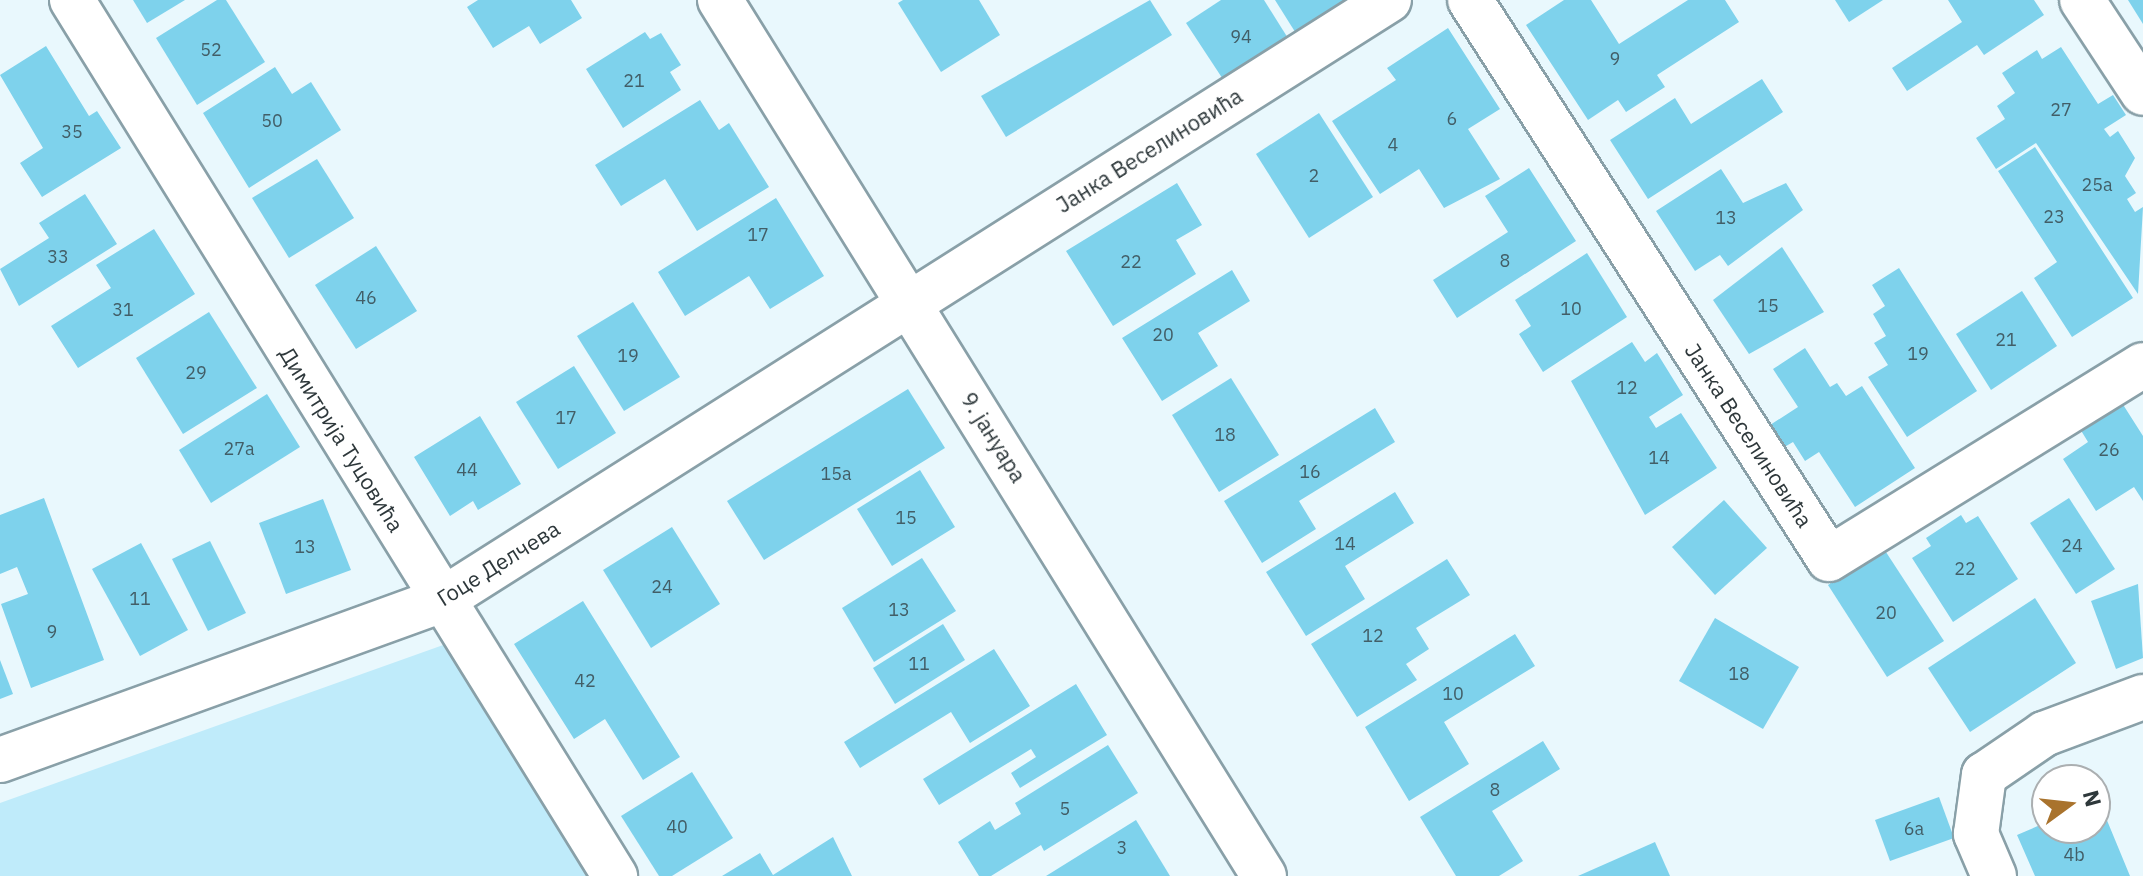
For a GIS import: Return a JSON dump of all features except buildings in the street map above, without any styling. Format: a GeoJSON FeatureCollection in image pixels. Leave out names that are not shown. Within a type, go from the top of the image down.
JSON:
{"type":"FeatureCollection","features":[{"type":"Feature","properties":{"kind":"street","name":"Димитрија Туцовића"},"geometry":{"type":"LineString","coordinates":[[72,0],[615,876]]}},
{"type":"Feature","properties":{"kind":"street","name":"9. јануара"},"geometry":{"type":"LineString","coordinates":[[720,0],[910,300],[1264,876]]}},
{"type":"Feature","properties":{"kind":"street","name":"Јанка Веселиновића"},"geometry":{"type":"LineString","coordinates":[[910,300],[1389,0]]}},
{"type":"Feature","properties":{"kind":"street","name":"Јанка Веселиновића"},"geometry":{"type":"LineString","coordinates":[[1470,0],[1829,559],[2143,365]]}},
{"type":"Feature","properties":{"kind":"street"},"geometry":{"type":"LineString","coordinates":[[2082,0],[2143,93]]}},
{"type":"Feature","properties":{"kind":"street","name":"Гоце Делчева"},"geometry":{"type":"LineString","coordinates":[[0,760],[442,600],[910,300]]}},
{"type":"Feature","properties":{"kind":"street"},"geometry":{"type":"LineString","coordinates":[[1994,876],[1976,834],[1984,775],[2044,734],[2143,697]]}},
{"type":"Feature","properties":{"kind":"shaded area"},"geometry":{"type":"Polygon","coordinates":[[[446,644],[592,876],[0,876],[0,803],[446,644]]]}}]}
